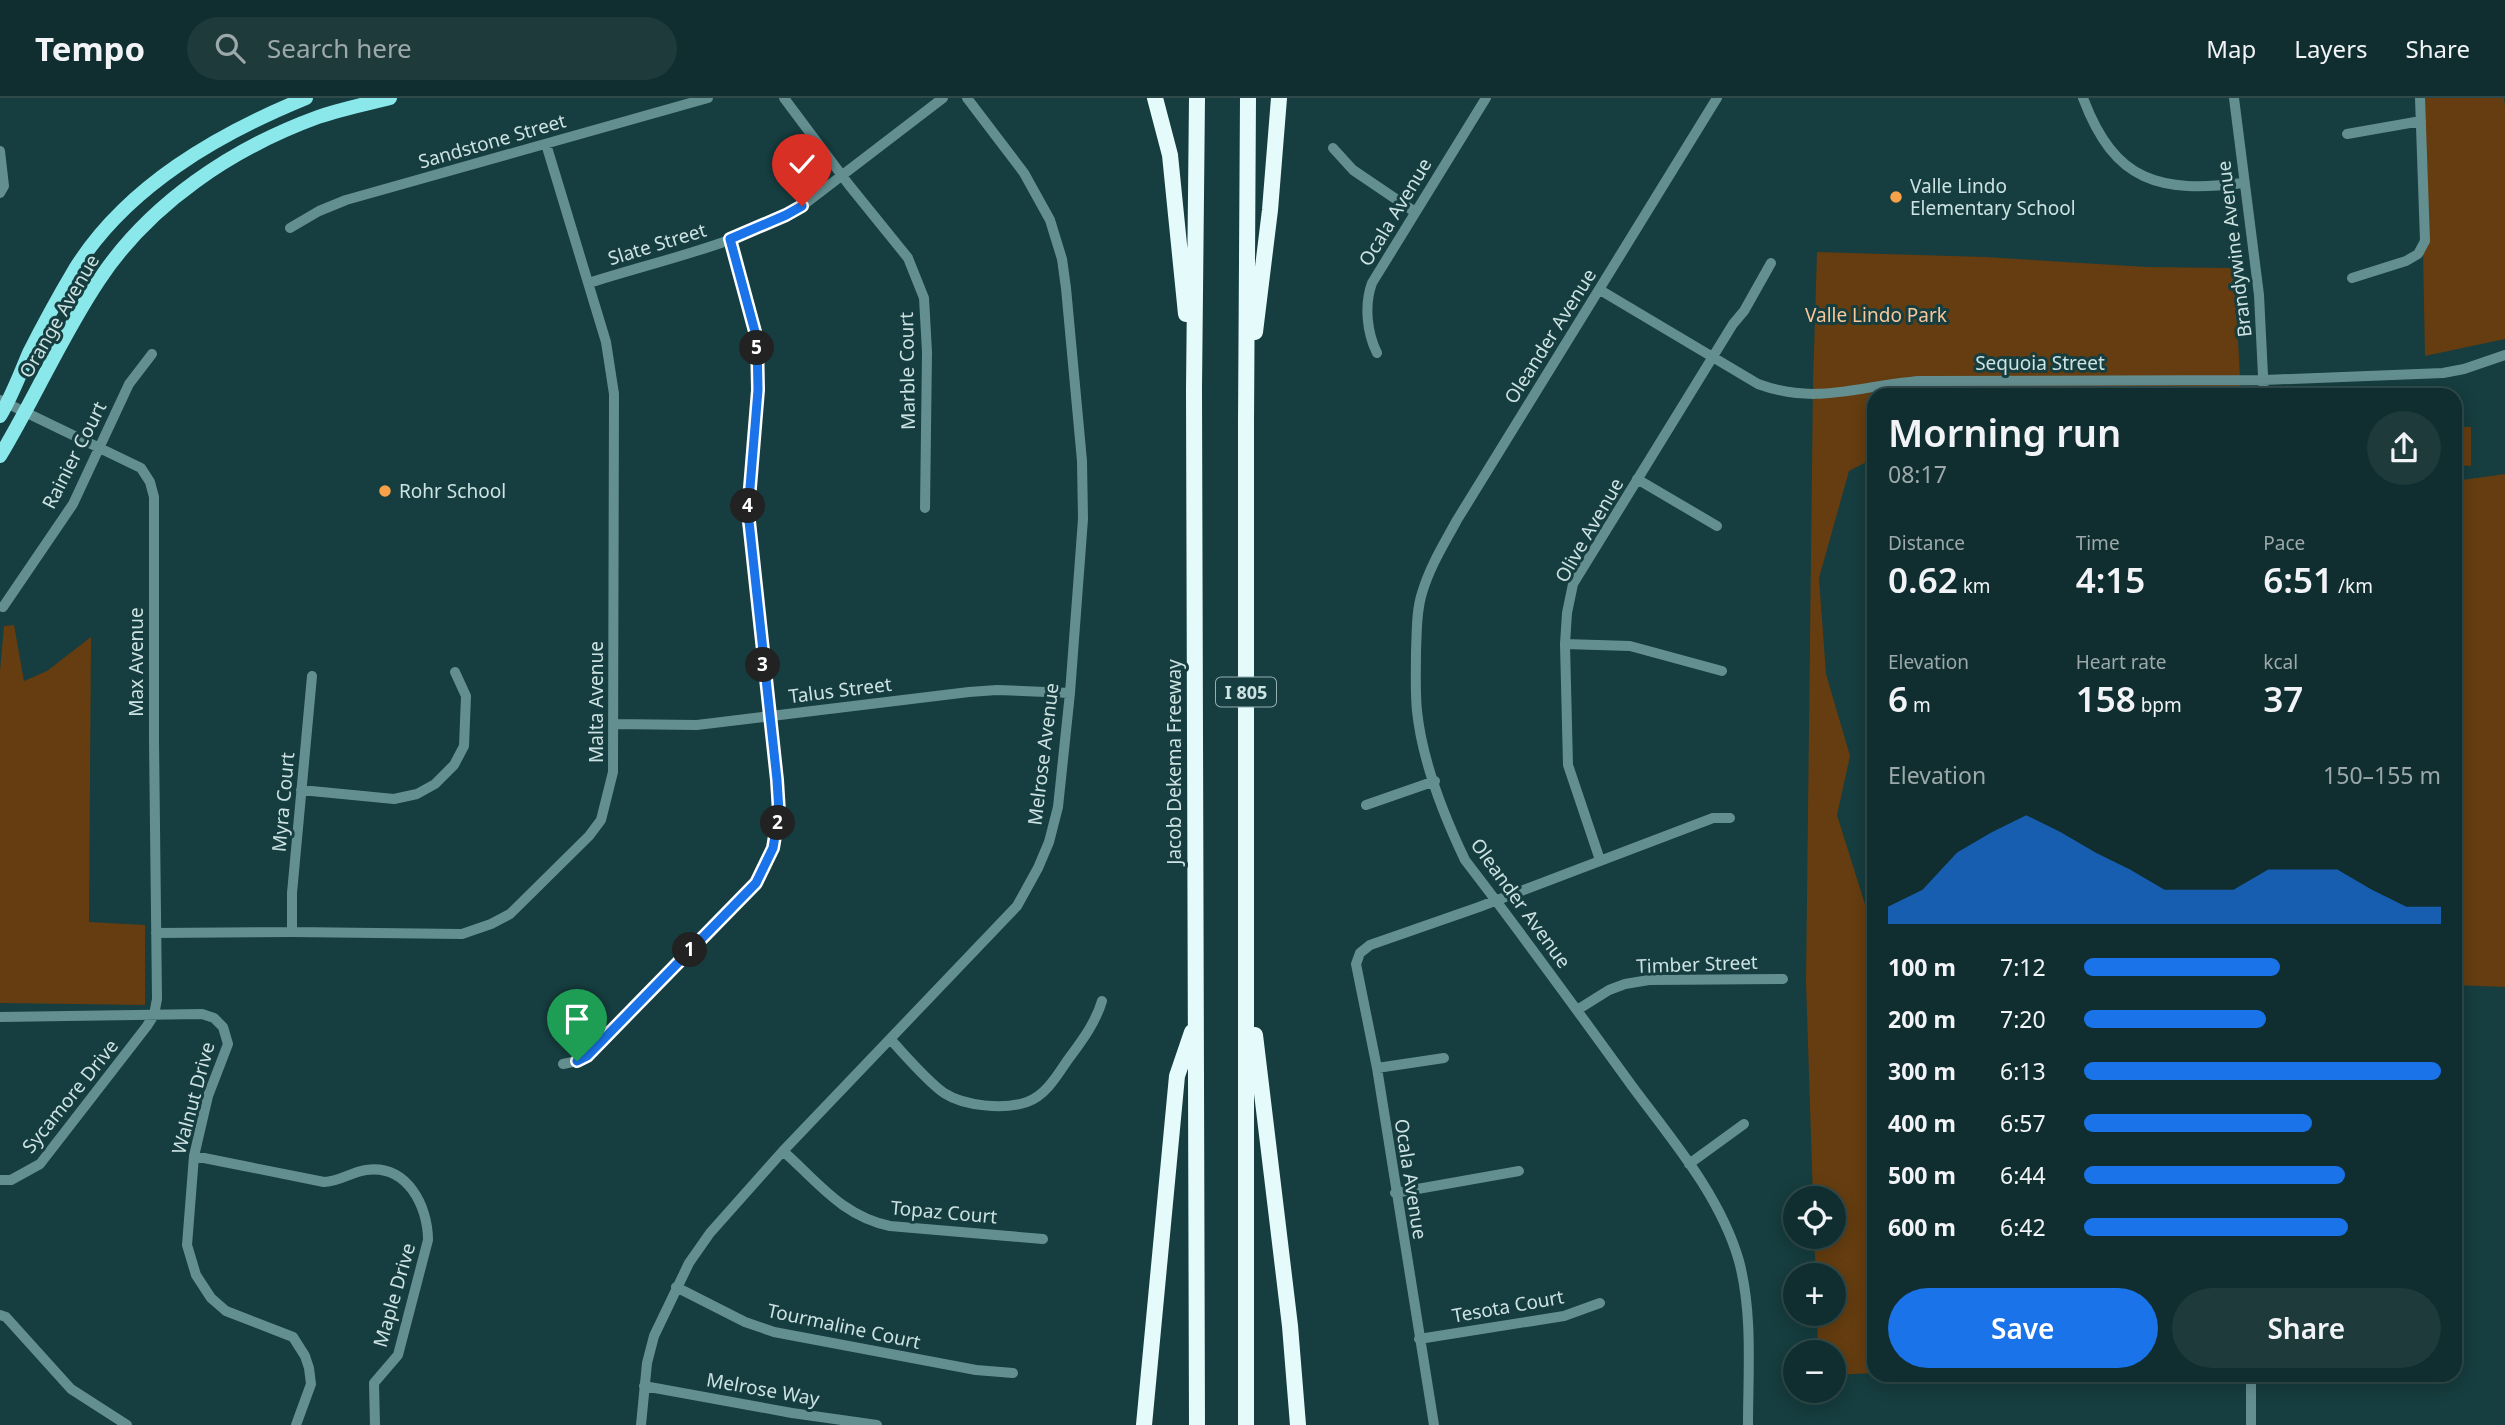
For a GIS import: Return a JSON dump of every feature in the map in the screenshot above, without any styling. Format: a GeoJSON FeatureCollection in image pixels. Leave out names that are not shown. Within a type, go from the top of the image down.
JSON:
{"type":"FeatureCollection","features":[{"type":"Feature","properties":{"kind":"highway"},"geometry":{"type":"LineString","coordinates":[[1155,98],[1170,155],[1194,389]]}},
{"type":"Feature","properties":{"kind":"highway","name":"Jacob Dekema Freeway"},"geometry":{"type":"LineString","coordinates":[[1197,98],[1194,389],[1197,1425]]}},
{"type":"Feature","properties":{"kind":"highway","name":"I 805"},"geometry":{"type":"LineString","coordinates":[[1246,1425],[1245,421],[1248,98]]}},
{"type":"Feature","properties":{"kind":"highway"},"geometry":{"type":"LineString","coordinates":[[1245,421],[1270,210],[1279,98]]}},
{"type":"Feature","properties":{"kind":"highway"},"geometry":{"type":"LineString","coordinates":[[1247,963],[1290,1326],[1298,1425]]}},
{"type":"Feature","properties":{"kind":"highway"},"geometry":{"type":"LineString","coordinates":[[1144,1425],[1177,1076],[1196,1019]]}},
{"type":"Feature","properties":{"kind":"main road","name":"Orange Avenue"},"geometry":{"type":"LineString","coordinates":[[3,406],[42,327],[77,267],[121,212],[173,169],[211,143],[264,115],[306,98]]}},
{"type":"Feature","properties":{"kind":"main road","name":"Orange Avenue"},"geometry":{"type":"LineString","coordinates":[[0,456],[100,278],[131,240],[190,185],[223,162],[319,116],[390,98]]}},
{"type":"Feature","properties":{"kind":"street","name":"Sandstone Street"},"geometry":{"type":"LineString","coordinates":[[290,228],[319,211],[346,200],[708,98]]}},
{"type":"Feature","properties":{"kind":"street","name":"Marble Court"},"geometry":{"type":"LineString","coordinates":[[784,98],[908,258],[923,298],[926,352],[925,508]]}},
{"type":"Feature","properties":{"kind":"street","name":"Slate Street"},"geometry":{"type":"LineString","coordinates":[[589,283],[730,239],[786,215],[842,176],[943,98]]}},
{"type":"Feature","properties":{"kind":"street","name":"Melrose Avenue"},"geometry":{"type":"LineString","coordinates":[[641,1425],[647,1363],[654,1336],[691,1259],[710,1233],[783,1151],[1017,906],[1035,877],[1049,842],[1058,807],[1083,519],[1083,482],[1062,259],[1050,220],[1038,195],[1016,161],[967,98]]}},
{"type":"Feature","properties":{"kind":"street","name":"Ocala Avenue"},"geometry":{"type":"LineString","coordinates":[[1377,353],[1369,336],[1369,293],[1415,212],[1486,98]]}},
{"type":"Feature","properties":{"kind":"street","name":"Oleander Avenue"},"geometry":{"type":"LineString","coordinates":[[1717,98],[1457,520],[1431,567],[1421,595],[1417,620],[1417,711],[1434,782],[1465,860],[1689,1164],[1722,1218],[1732,1240],[1745,1288],[1748,1425]]}},
{"type":"Feature","properties":{"kind":"street"},"geometry":{"type":"LineString","coordinates":[[2083,98],[2092,122],[2109,147],[2133,172],[2155,182],[2186,188],[2243,183]]}},
{"type":"Feature","properties":{"kind":"street","name":"Brandywine Avenue"},"geometry":{"type":"LineString","coordinates":[[2234,98],[2259,295],[2264,388]]}},
{"type":"Feature","properties":{"kind":"street"},"geometry":{"type":"LineString","coordinates":[[2352,278],[2406,261],[2418,254],[2425,241],[2420,98]]}},
{"type":"Feature","properties":{"kind":"street"},"geometry":{"type":"LineString","coordinates":[[2347,134],[2421,121]]}},
{"type":"Feature","properties":{"kind":"street","name":"Malta Avenue"},"geometry":{"type":"LineString","coordinates":[[156,933],[462,934],[502,919],[545,882],[601,820],[613,772],[614,394],[606,342],[546,144]]}},
{"type":"Feature","properties":{"kind":"street"},"geometry":{"type":"LineString","coordinates":[[1334,148],[1353,170],[1415,212]]}},
{"type":"Feature","properties":{"kind":"street"},"geometry":{"type":"LineString","coordinates":[[0,151],[4,186],[0,192]]}},
{"type":"Feature","properties":{"kind":"street"},"geometry":{"type":"LineString","coordinates":[[563,1064],[587,1056],[756,883],[773,848],[779,812],[748,512],[758,390],[757,339],[730,239]]}},
{"type":"Feature","properties":{"kind":"street","name":"Olive Avenue"},"geometry":{"type":"LineString","coordinates":[[1600,860],[1568,765],[1564,644],[1573,584],[1733,324],[1744,311],[1771,263]]}},
{"type":"Feature","properties":{"kind":"street","name":"Sequoia Street"},"geometry":{"type":"LineString","coordinates":[[1600,290],[1758,384],[1785,393],[1809,395],[1920,381],[2264,380],[2443,373],[2505,355]]}},
{"type":"Feature","properties":{"kind":"street","name":"Rainier Court"},"geometry":{"type":"LineString","coordinates":[[3,607],[73,504],[129,384],[152,354]]}},
{"type":"Feature","properties":{"kind":"street","name":"Max Avenue"},"geometry":{"type":"LineString","coordinates":[[3,406],[26,412],[141,468],[150,482],[154,497],[157,999],[154,1016]]}},
{"type":"Feature","properties":{"kind":"street"},"geometry":{"type":"LineString","coordinates":[[1637,479],[1717,526]]}},
{"type":"Feature","properties":{"kind":"street"},"geometry":{"type":"LineString","coordinates":[[1564,644],[1630,646],[1722,671]]}},
{"type":"Feature","properties":{"kind":"street"},"geometry":{"type":"LineString","coordinates":[[301,790],[394,799],[416,794],[435,784],[454,765],[464,746],[466,696],[455,672]]}},
{"type":"Feature","properties":{"kind":"street","name":"Myra Court"},"geometry":{"type":"LineString","coordinates":[[292,932],[292,893],[312,676]]}},
{"type":"Feature","properties":{"kind":"street","name":"Talus Street"},"geometry":{"type":"LineString","coordinates":[[613,724],[697,725],[997,690],[1070,693]]}},
{"type":"Feature","properties":{"kind":"street"},"geometry":{"type":"LineString","coordinates":[[1366,805],[1434,782]]}},
{"type":"Feature","properties":{"kind":"street"},"geometry":{"type":"LineString","coordinates":[[1496,901],[1713,818],[1730,818]]}},
{"type":"Feature","properties":{"kind":"street","name":"Ocala Avenue"},"geometry":{"type":"LineString","coordinates":[[1434,1425],[1377,1068],[1356,964],[1360,953],[1370,946],[1496,901]]}},
{"type":"Feature","properties":{"kind":"street","name":"Timber Street"},"geometry":{"type":"LineString","coordinates":[[1577,1010],[1609,990],[1649,980],[1783,979]]}},
{"type":"Feature","properties":{"kind":"street"},"geometry":{"type":"LineString","coordinates":[[891,1040],[944,1093],[957,1099],[994,1106],[1027,1102],[1048,1087],[1098,1016],[1102,1001]]}},
{"type":"Feature","properties":{"kind":"street","name":"Sycamore Drive"},"geometry":{"type":"LineString","coordinates":[[0,1180],[11,1180],[40,1164],[154,1016]]}},
{"type":"Feature","properties":{"kind":"street","name":"Walnut Drive"},"geometry":{"type":"LineString","coordinates":[[0,1017],[208,1016],[223,1027],[228,1038],[228,1050],[208,1096],[194,1156],[187,1245],[192,1264],[211,1298],[226,1311],[293,1337],[309,1368],[311,1384],[296,1425]]}},
{"type":"Feature","properties":{"kind":"street"},"geometry":{"type":"LineString","coordinates":[[1377,1068],[1444,1058]]}},
{"type":"Feature","properties":{"kind":"street"},"geometry":{"type":"LineString","coordinates":[[1689,1164],[1744,1124]]}},
{"type":"Feature","properties":{"kind":"street","name":"Topaz Court"},"geometry":{"type":"LineString","coordinates":[[783,1151],[838,1204],[871,1222],[897,1227],[1043,1239]]}},
{"type":"Feature","properties":{"kind":"street","name":"Maple Drive"},"geometry":{"type":"LineString","coordinates":[[194,1156],[324,1182],[367,1170],[378,1170],[403,1180],[419,1198],[428,1226],[428,1240],[398,1355],[374,1383],[375,1425]]}},
{"type":"Feature","properties":{"kind":"street"},"geometry":{"type":"LineString","coordinates":[[1395,1193],[1519,1171]]}},
{"type":"Feature","properties":{"kind":"street","name":"Tourmaline Court"},"geometry":{"type":"LineString","coordinates":[[676,1287],[745,1322],[774,1332],[976,1370],[1013,1373]]}},
{"type":"Feature","properties":{"kind":"street","name":"Tesota Court"},"geometry":{"type":"LineString","coordinates":[[1419,1339],[1563,1316],[1600,1303]]}},
{"type":"Feature","properties":{"kind":"street"},"geometry":{"type":"LineString","coordinates":[[0,1315],[12,1324],[71,1389],[127,1425]]}},
{"type":"Feature","properties":{"kind":"street"},"geometry":{"type":"LineString","coordinates":[[2251,1382],[2251,1425]]}},
{"type":"Feature","properties":{"kind":"street","name":"Melrose Way"},"geometry":{"type":"LineString","coordinates":[[644,1385],[791,1419],[877,1425]]}},
{"type":"Feature","properties":{"kind":"green space"},"geometry":{"type":"Polygon","coordinates":[[[2420,98],[2504,98],[2505,107],[2505,339],[2425,356],[2420,98]]]}},
{"type":"Feature","properties":{"kind":"green space","name":"Valle Lindo Park"},"geometry":{"type":"Polygon","coordinates":[[[1817,252],[1985,257],[2147,267],[2234,268],[2241,388],[1867,388],[1867,462],[1849,471],[1819,578],[1826,674],[1850,756],[1837,815],[1867,911],[1867,1373],[1846,1374],[1846,1340],[1818,1340],[1817,1326],[1846,1326],[1846,1263],[1815,1263],[1815,1249],[1846,1249],[1846,1186],[1813,1186],[1806,982],[1817,252]]]}},
{"type":"Feature","properties":{"kind":"green space"},"geometry":{"type":"Polygon","coordinates":[[[2462,427],[2471,427],[2471,466],[2462,465],[2462,427]]]}},
{"type":"Feature","properties":{"kind":"green space"},"geometry":{"type":"Polygon","coordinates":[[[2505,474],[2505,987],[2462,985],[2462,480],[2505,474]]]}},
{"type":"Feature","properties":{"kind":"green space"},"geometry":{"type":"Polygon","coordinates":[[[14,625],[24,681],[47,671],[91,637],[89,922],[145,925],[145,1005],[0,1003],[0,671],[4,626],[14,625]]]}},
{"type":"Feature","properties":{"kind":"place","name":"Valle Lindo Elementary School"},"geometry":{"type":"Point","coordinates":[1896,197]}},
{"type":"Feature","properties":{"kind":"place","name":"Rohr School"},"geometry":{"type":"Point","coordinates":[385,491]}},
{"type":"Feature","properties":{"kind":"route"},"geometry":{"type":"LineString","coordinates":[[577,1061],[587,1056],[756,883],[773,848],[779,812],[777,780],[748,512],[758,390],[757,339],[730,239],[802,206]]}}]}
